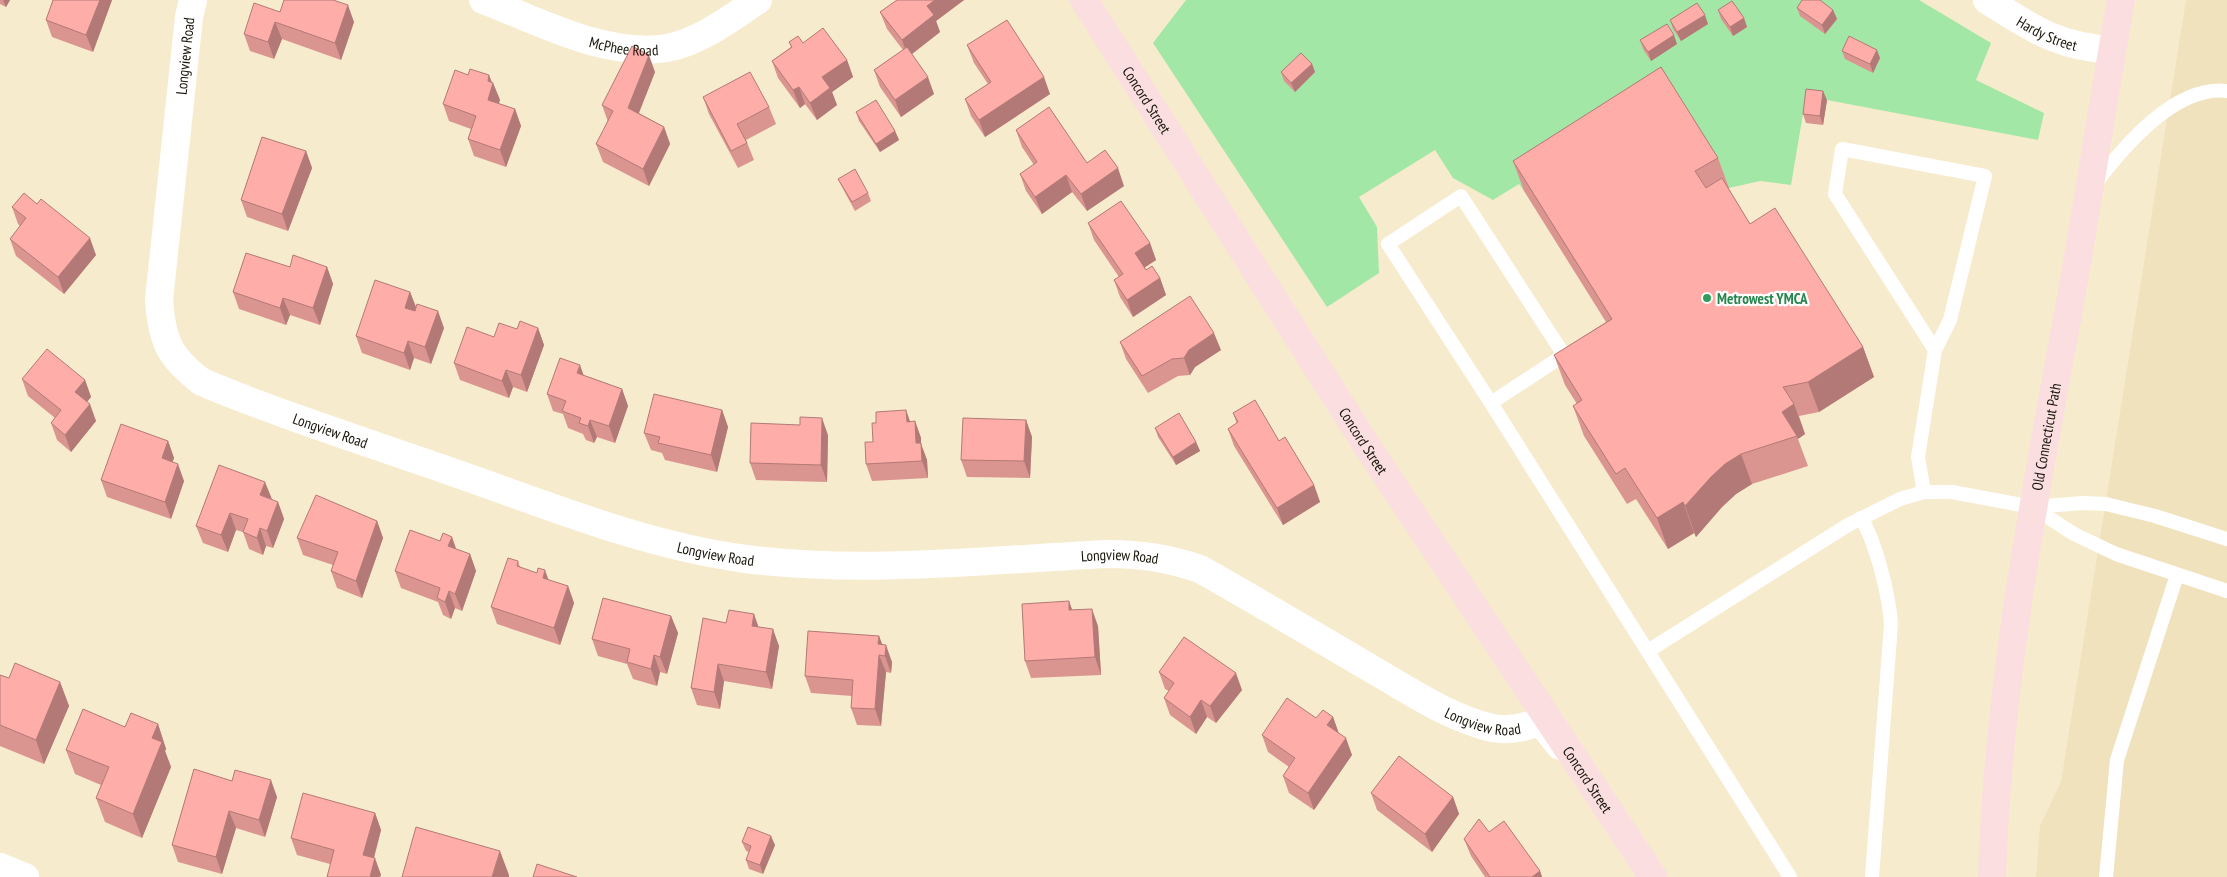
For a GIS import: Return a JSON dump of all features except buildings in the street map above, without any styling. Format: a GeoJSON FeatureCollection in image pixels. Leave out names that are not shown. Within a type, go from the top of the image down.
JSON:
{"type":"FeatureCollection","features":[{"type":"Feature","properties":{"kind":"main road","name":"Concord Street"},"geometry":{"type":"LineString","coordinates":[[1084,0],[1365,443],[1653,877]]}},
{"type":"Feature","properties":{"kind":"main road","name":"Old Connecticut Path"},"geometry":{"type":"LineString","coordinates":[[1992,877],[1994,809],[2001,726],[2032,507],[2090,190],[2121,0]]}},
{"type":"Feature","properties":{"kind":"street","name":"Longview Road"},"geometry":{"type":"LineString","coordinates":[[193,0],[189,17],[159,300],[161,325],[169,348],[182,367],[202,382],[595,522],[700,551],[745,559],[801,564],[862,566],[1107,554],[1136,554],[1168,558],[1200,569],[1395,683],[1455,714],[1477,723],[1505,729],[1519,728],[1540,721],[1585,776]]}},
{"type":"Feature","properties":{"kind":"street","name":"McPhee Road"},"geometry":{"type":"LineString","coordinates":[[483,0],[587,40],[614,47],[641,49],[668,48],[696,38],[758,0]]}},
{"type":"Feature","properties":{"kind":"street","name":"Hardy Street"},"geometry":{"type":"LineString","coordinates":[[1986,0],[2053,39],[2071,45],[2112,50]]}},
{"type":"Feature","properties":{"kind":"street"},"geometry":{"type":"LineString","coordinates":[[0,867],[25,877]]}},
{"type":"Feature","properties":{"kind":"lane"},"geometry":{"type":"LineString","coordinates":[[2090,190],[2128,143],[2141,130],[2165,112],[2185,99],[2199,94],[2211,90],[2227,90]]}},
{"type":"Feature","properties":{"kind":"lane"},"geometry":{"type":"LineString","coordinates":[[1924,492],[1918,457],[1935,350],[1950,320],[1984,176],[1842,149],[1835,194],[1935,350]]}},
{"type":"Feature","properties":{"kind":"lane"},"geometry":{"type":"LineString","coordinates":[[1491,403],[1564,355],[1461,196],[1388,244],[1491,403],[1790,877]]}},
{"type":"Feature","properties":{"kind":"lane"},"geometry":{"type":"LineString","coordinates":[[1648,651],[1861,518],[1900,499],[1924,492],[1952,492],[2032,507],[2083,503],[2106,504],[2155,516],[2227,539]]}},
{"type":"Feature","properties":{"kind":"lane"},"geometry":{"type":"LineString","coordinates":[[2032,507],[2095,545],[2140,563],[2227,591]]}},
{"type":"Feature","properties":{"kind":"lane"},"geometry":{"type":"LineString","coordinates":[[1861,518],[1872,543],[1888,599],[1891,624],[1872,877]]}},
{"type":"Feature","properties":{"kind":"lane"},"geometry":{"type":"LineString","coordinates":[[2106,877],[2116,760],[2177,575]]}},
{"type":"Feature","properties":{"kind":"shaded area"},"geometry":{"type":"Polygon","coordinates":[[[2186,0],[2227,0],[2227,877],[2036,877],[2040,826],[2061,782],[2186,0]]]}},
{"type":"Feature","properties":{"kind":"green space"},"geometry":{"type":"Polygon","coordinates":[[[1186,0],[1919,0],[1991,43],[1976,80],[2044,113],[2038,140],[1806,96],[1791,185],[1760,181],[1729,188],[1672,98],[1524,191],[1519,184],[1493,200],[1453,178],[1435,150],[1359,197],[1377,227],[1379,273],[1327,307],[1153,43],[1186,0]]]}},
{"type":"Feature","properties":{"kind":"place","name":"Metrowest YMCA"},"geometry":{"type":"Point","coordinates":[1707,298]}}]}
